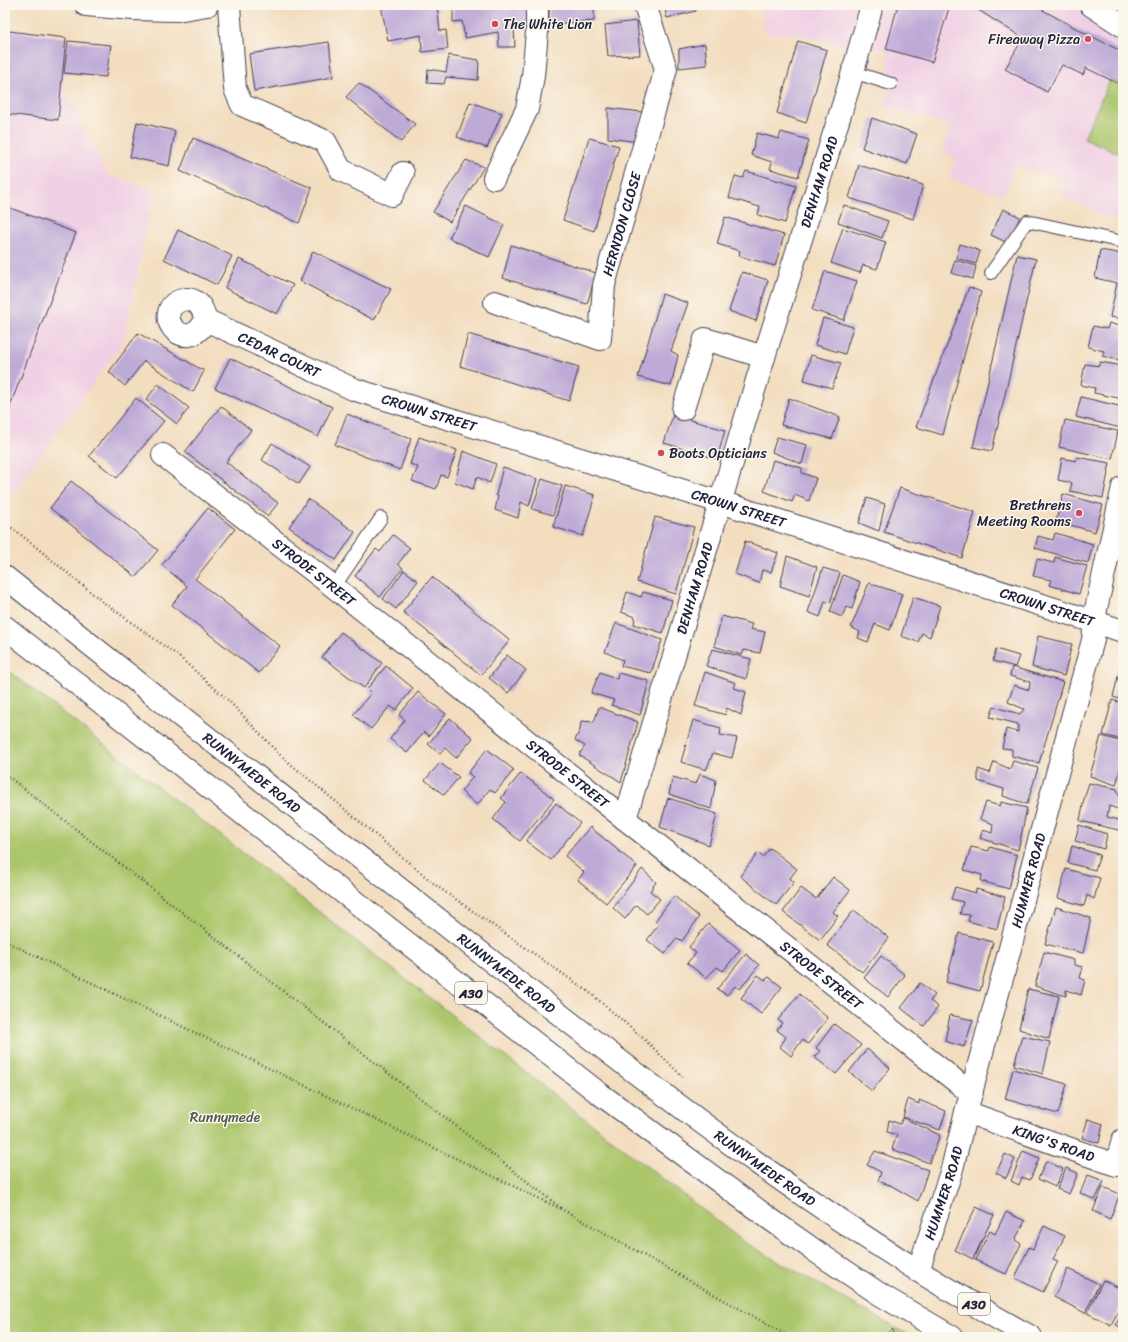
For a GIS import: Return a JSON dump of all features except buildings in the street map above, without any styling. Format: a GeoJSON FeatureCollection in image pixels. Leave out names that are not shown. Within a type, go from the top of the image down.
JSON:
{"type":"FeatureCollection","features":[{"type":"Feature","properties":{"kind":"street"},"geometry":{"type":"LineString","coordinates":[[86,5],[133,9],[177,10],[207,5]]}},
{"type":"Feature","properties":{"kind":"street"},"geometry":{"type":"LineString","coordinates":[[229,5],[235,89],[242,105],[325,141],[342,170],[392,195],[403,173]]}},
{"type":"Feature","properties":{"kind":"street"},"geometry":{"type":"LineString","coordinates":[[494,178],[527,109],[533,76],[537,5]]}},
{"type":"Feature","properties":{"kind":"street","name":"HERNDON CLOSE"},"geometry":{"type":"LineString","coordinates":[[495,302],[600,339],[604,285],[666,69],[645,5]]}},
{"type":"Feature","properties":{"kind":"street","name":"DENHAM ROAD"},"geometry":{"type":"LineString","coordinates":[[625,820],[764,357],[853,72],[872,5]]}},
{"type":"Feature","properties":{"kind":"street"},"geometry":{"type":"LineString","coordinates":[[1091,5],[1123,26]]}},
{"type":"Feature","properties":{"kind":"street","name":"CEDAR COURT"},"geometry":{"type":"LineString","coordinates":[[206,320],[352,389]]}},
{"type":"Feature","properties":{"kind":"street"},"geometry":{"type":"LineString","coordinates":[[683,409],[705,339],[764,357]]}},
{"type":"Feature","properties":{"kind":"street","name":"CROWN STREET"},"geometry":{"type":"LineString","coordinates":[[352,389],[721,503],[1096,621],[1123,631]]}},
{"type":"Feature","properties":{"kind":"street","name":"STRODE STREET"},"geometry":{"type":"LineString","coordinates":[[163,455],[334,587],[625,820],[962,1086],[969,1102]]}},
{"type":"Feature","properties":{"kind":"street","name":"HUMMER ROAD"},"geometry":{"type":"LineString","coordinates":[[918,1271],[952,1169],[1091,647],[1096,621],[1096,610],[1123,487]]}},
{"type":"Feature","properties":{"kind":"street","name":"RUNNYMEDE ROAD"},"geometry":{"type":"LineString","coordinates":[[5,577],[620,1062],[758,1164],[918,1271],[1031,1337]]}},
{"type":"Feature","properties":{"kind":"street","name":"A30"},"geometry":{"type":"LineString","coordinates":[[5,627],[596,1091],[821,1255],[881,1295],[952,1337]]}},
{"type":"Feature","properties":{"kind":"street","name":"KING'S ROAD"},"geometry":{"type":"LineString","coordinates":[[969,1102],[1116,1165],[1123,1140]]}},
{"type":"Feature","properties":{"kind":"lane"},"geometry":{"type":"LineString","coordinates":[[853,72],[891,84]]}},
{"type":"Feature","properties":{"kind":"lane"},"geometry":{"type":"LineString","coordinates":[[991,273],[1027,221],[1048,221],[1123,242]]}},
{"type":"Feature","properties":{"kind":"lane"},"geometry":{"type":"LineString","coordinates":[[334,587],[381,518]]}},
{"type":"Feature","properties":{"kind":"path","name":"RUNNYMEDE ROAD"},"geometry":{"type":"LineString","coordinates":[[5,523],[103,602],[177,655],[230,702],[281,756],[438,887],[589,992],[643,1038],[685,1079]]}},
{"type":"Feature","properties":{"kind":"path"},"geometry":{"type":"LineString","coordinates":[[5,774],[565,1211]]}},
{"type":"Feature","properties":{"kind":"path"},"geometry":{"type":"LineString","coordinates":[[5,941],[565,1211],[790,1337]]}},
{"type":"Feature","properties":{"kind":"path"},"geometry":{"type":"LineString","coordinates":[[882,1337],[897,1327]]}},
{"type":"Feature","properties":{"kind":"shaded area"},"geometry":{"type":"Polygon","coordinates":[[[762,5],[1123,5],[1123,224],[1061,195],[1066,182],[1015,164],[1003,195],[950,179],[955,157],[942,152],[949,125],[884,107],[891,84],[886,49],[846,46],[794,34],[764,33],[762,5]]]}},
{"type":"Feature","properties":{"kind":"shaded area"},"geometry":{"type":"Polygon","coordinates":[[[5,27],[66,38],[64,90],[108,176],[155,189],[123,342],[5,504],[5,27]]]}},
{"type":"Feature","properties":{"kind":"green space"},"geometry":{"type":"Polygon","coordinates":[[[1110,80],[1123,86],[1123,155],[1084,138],[1110,80]]]}},
{"type":"Feature","properties":{"kind":"green space","name":"Runnymede"},"geometry":{"type":"Polygon","coordinates":[[[5,668],[744,1242],[912,1337],[5,1337],[5,668]]]}},
{"type":"Feature","properties":{"kind":"place","name":"The White Lion"},"geometry":{"type":"Point","coordinates":[495,24]}},
{"type":"Feature","properties":{"kind":"place","name":"Fireaway Pizza"},"geometry":{"type":"Point","coordinates":[1088,39]}},
{"type":"Feature","properties":{"kind":"place","name":"Boots Opticians"},"geometry":{"type":"Point","coordinates":[661,453]}},
{"type":"Feature","properties":{"kind":"place","name":"Brethrens Meeting Rooms"},"geometry":{"type":"Point","coordinates":[1079,513]}}]}
